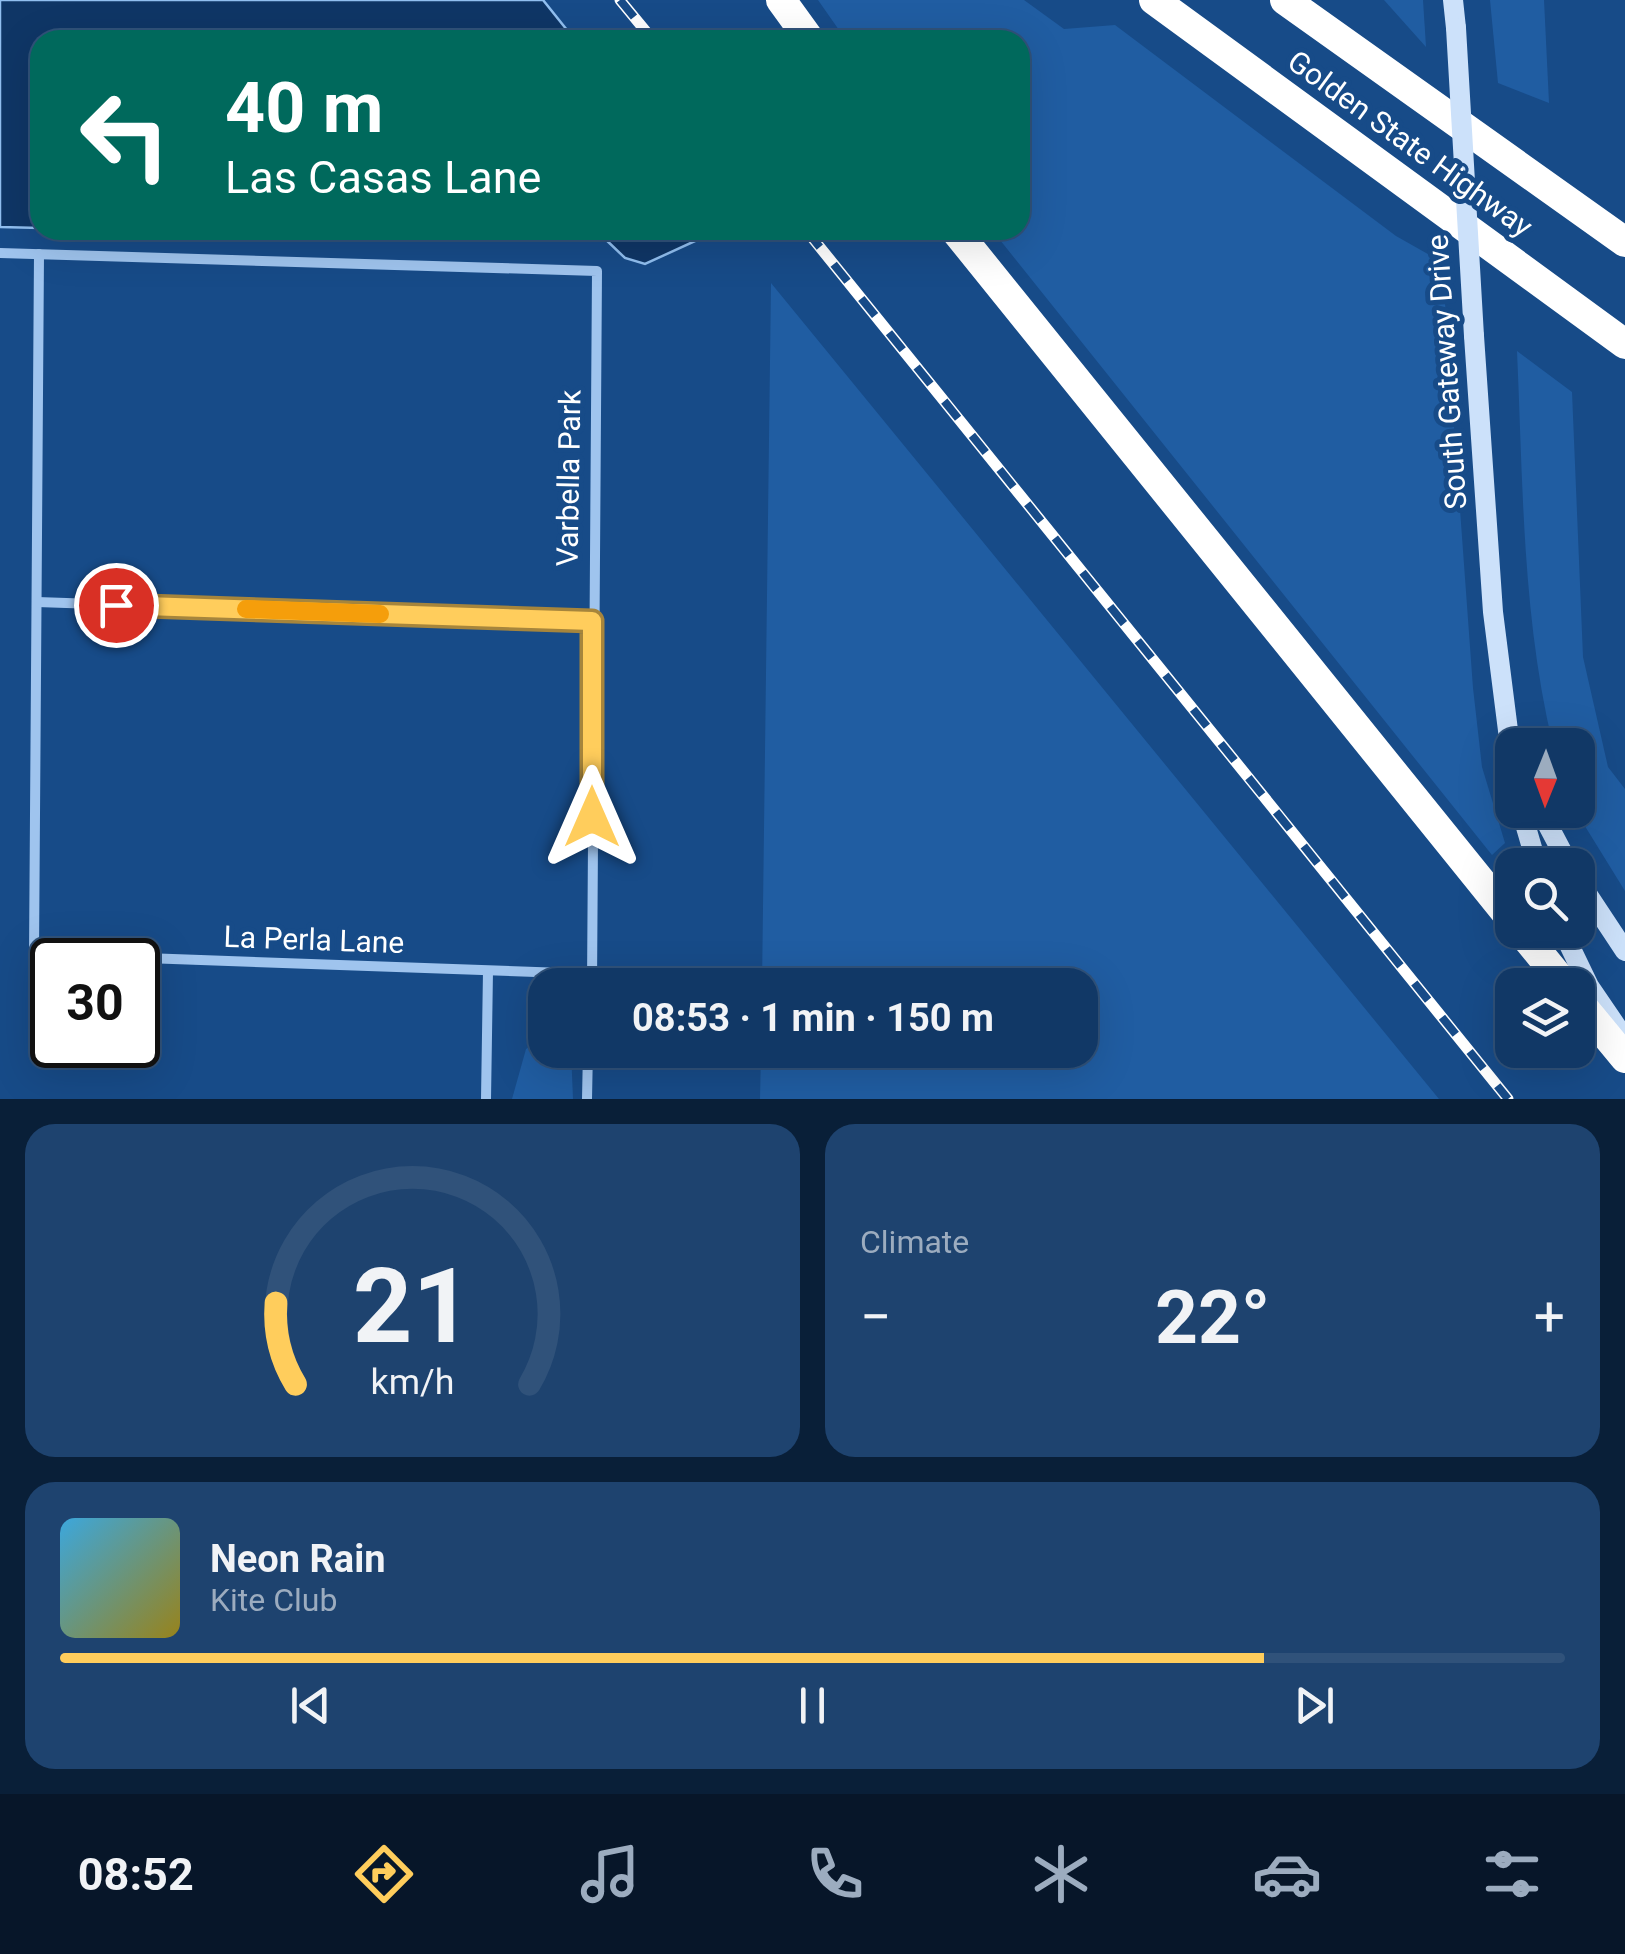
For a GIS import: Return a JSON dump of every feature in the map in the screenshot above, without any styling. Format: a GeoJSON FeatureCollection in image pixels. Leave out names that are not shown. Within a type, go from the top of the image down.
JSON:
{"type":"FeatureCollection","features":[{"type":"Feature","properties":{"kind":"highway"},"geometry":{"type":"LineString","coordinates":[[782,0],[803,30]]}},
{"type":"Feature","properties":{"kind":"highway","name":"Golden State Highway"},"geometry":{"type":"LineString","coordinates":[[1154,0],[1625,344]]}},
{"type":"Feature","properties":{"kind":"highway","name":"Golden State Highway"},"geometry":{"type":"LineString","coordinates":[[1285,0],[1625,242]]}},
{"type":"Feature","properties":{"kind":"highway"},"geometry":{"type":"LineString","coordinates":[[963,240],[1495,899]]}},
{"type":"Feature","properties":{"kind":"highway"},"geometry":{"type":"LineString","coordinates":[[1535,948],[1551,968]]}},
{"type":"Feature","properties":{"kind":"highway"},"geometry":{"type":"LineString","coordinates":[[1595,1022],[1625,1058]]}},
{"type":"Feature","properties":{"kind":"main road","name":"South Gateway Drive"},"geometry":{"type":"LineString","coordinates":[[1453,0],[1493,612],[1509,728]]}},
{"type":"Feature","properties":{"kind":"main road"},"geometry":{"type":"LineString","coordinates":[[1595,906],[1625,951]]}},
{"type":"Feature","properties":{"kind":"main road"},"geometry":{"type":"LineString","coordinates":[[1571,948],[1589,986],[1625,1038]]}},
{"type":"Feature","properties":{"kind":"street"},"geometry":{"type":"LineString","coordinates":[[0,253],[39,254],[37,602],[592,621]]}},
{"type":"Feature","properties":{"kind":"street","name":"Varbella Park"},"geometry":{"type":"LineString","coordinates":[[39,254],[596,270],[592,968]]}},
{"type":"Feature","properties":{"kind":"street","name":"La Perla Lane"},"geometry":{"type":"LineString","coordinates":[[37,602],[34,954],[528,975]]}},
{"type":"Feature","properties":{"kind":"street"},"geometry":{"type":"LineString","coordinates":[[486,1099],[488,972]]}},
{"type":"Feature","properties":{"kind":"street"},"geometry":{"type":"LineString","coordinates":[[587,1099],[588,1068]]}},
{"type":"Feature","properties":{"kind":"shaded area"},"geometry":{"type":"Polygon","coordinates":[[[0,0],[543,0],[567,30],[30,30],[30,228],[0,227],[0,0]]]}},
{"type":"Feature","properties":{"kind":"shaded area"},"geometry":{"type":"Polygon","coordinates":[[[818,0],[1024,0],[1064,29],[1115,25],[1396,236],[1442,262],[1473,688],[1482,767],[1495,810],[1495,828],[1500,828],[1505,843],[1495,848],[1492,855],[1000,240],[1030,240],[1030,30],[839,30],[818,0]]]}},
{"type":"Feature","properties":{"kind":"shaded area"},"geometry":{"type":"Polygon","coordinates":[[[1384,0],[1423,0],[1426,47],[1384,0]]]}},
{"type":"Feature","properties":{"kind":"shaded area"},"geometry":{"type":"Polygon","coordinates":[[[1490,0],[1544,0],[1549,103],[1498,83],[1490,0]]]}},
{"type":"Feature","properties":{"kind":"shaded area"},"geometry":{"type":"Polygon","coordinates":[[[606,240],[697,240],[645,264],[625,258],[606,240]]]}},
{"type":"Feature","properties":{"kind":"shaded area"},"geometry":{"type":"Polygon","coordinates":[[[771,283],[1439,1099],[760,1099],[761,1068],[1098,1068],[1098,968],[762,968],[771,283]]]}},
{"type":"Feature","properties":{"kind":"shaded area"},"geometry":{"type":"Polygon","coordinates":[[[1517,351],[1572,392],[1583,657],[1608,767],[1625,789],[1625,891],[1586,828],[1595,828],[1595,728],[1550,728],[1535,648],[1517,351]]]}},
{"type":"Feature","properties":{"kind":"shaded area"},"geometry":{"type":"Polygon","coordinates":[[[526,1049],[528,1068],[572,1068],[573,1099],[512,1099],[526,1049]]]}},
{"type":"Feature","properties":{"kind":"railway"},"geometry":{"type":"LineString","coordinates":[[620,0],[645,30]]}},
{"type":"Feature","properties":{"kind":"railway"},"geometry":{"type":"LineString","coordinates":[[814,240],[1508,1099]]}},
{"type":"Feature","properties":{"kind":"slow traffic"},"geometry":{"type":"LineString","coordinates":[[246,609],[380,614]]}},
{"type":"Feature","properties":{"kind":"route"},"geometry":{"type":"LineString","coordinates":[[116,605],[592,621],[592,817]]}}]}
